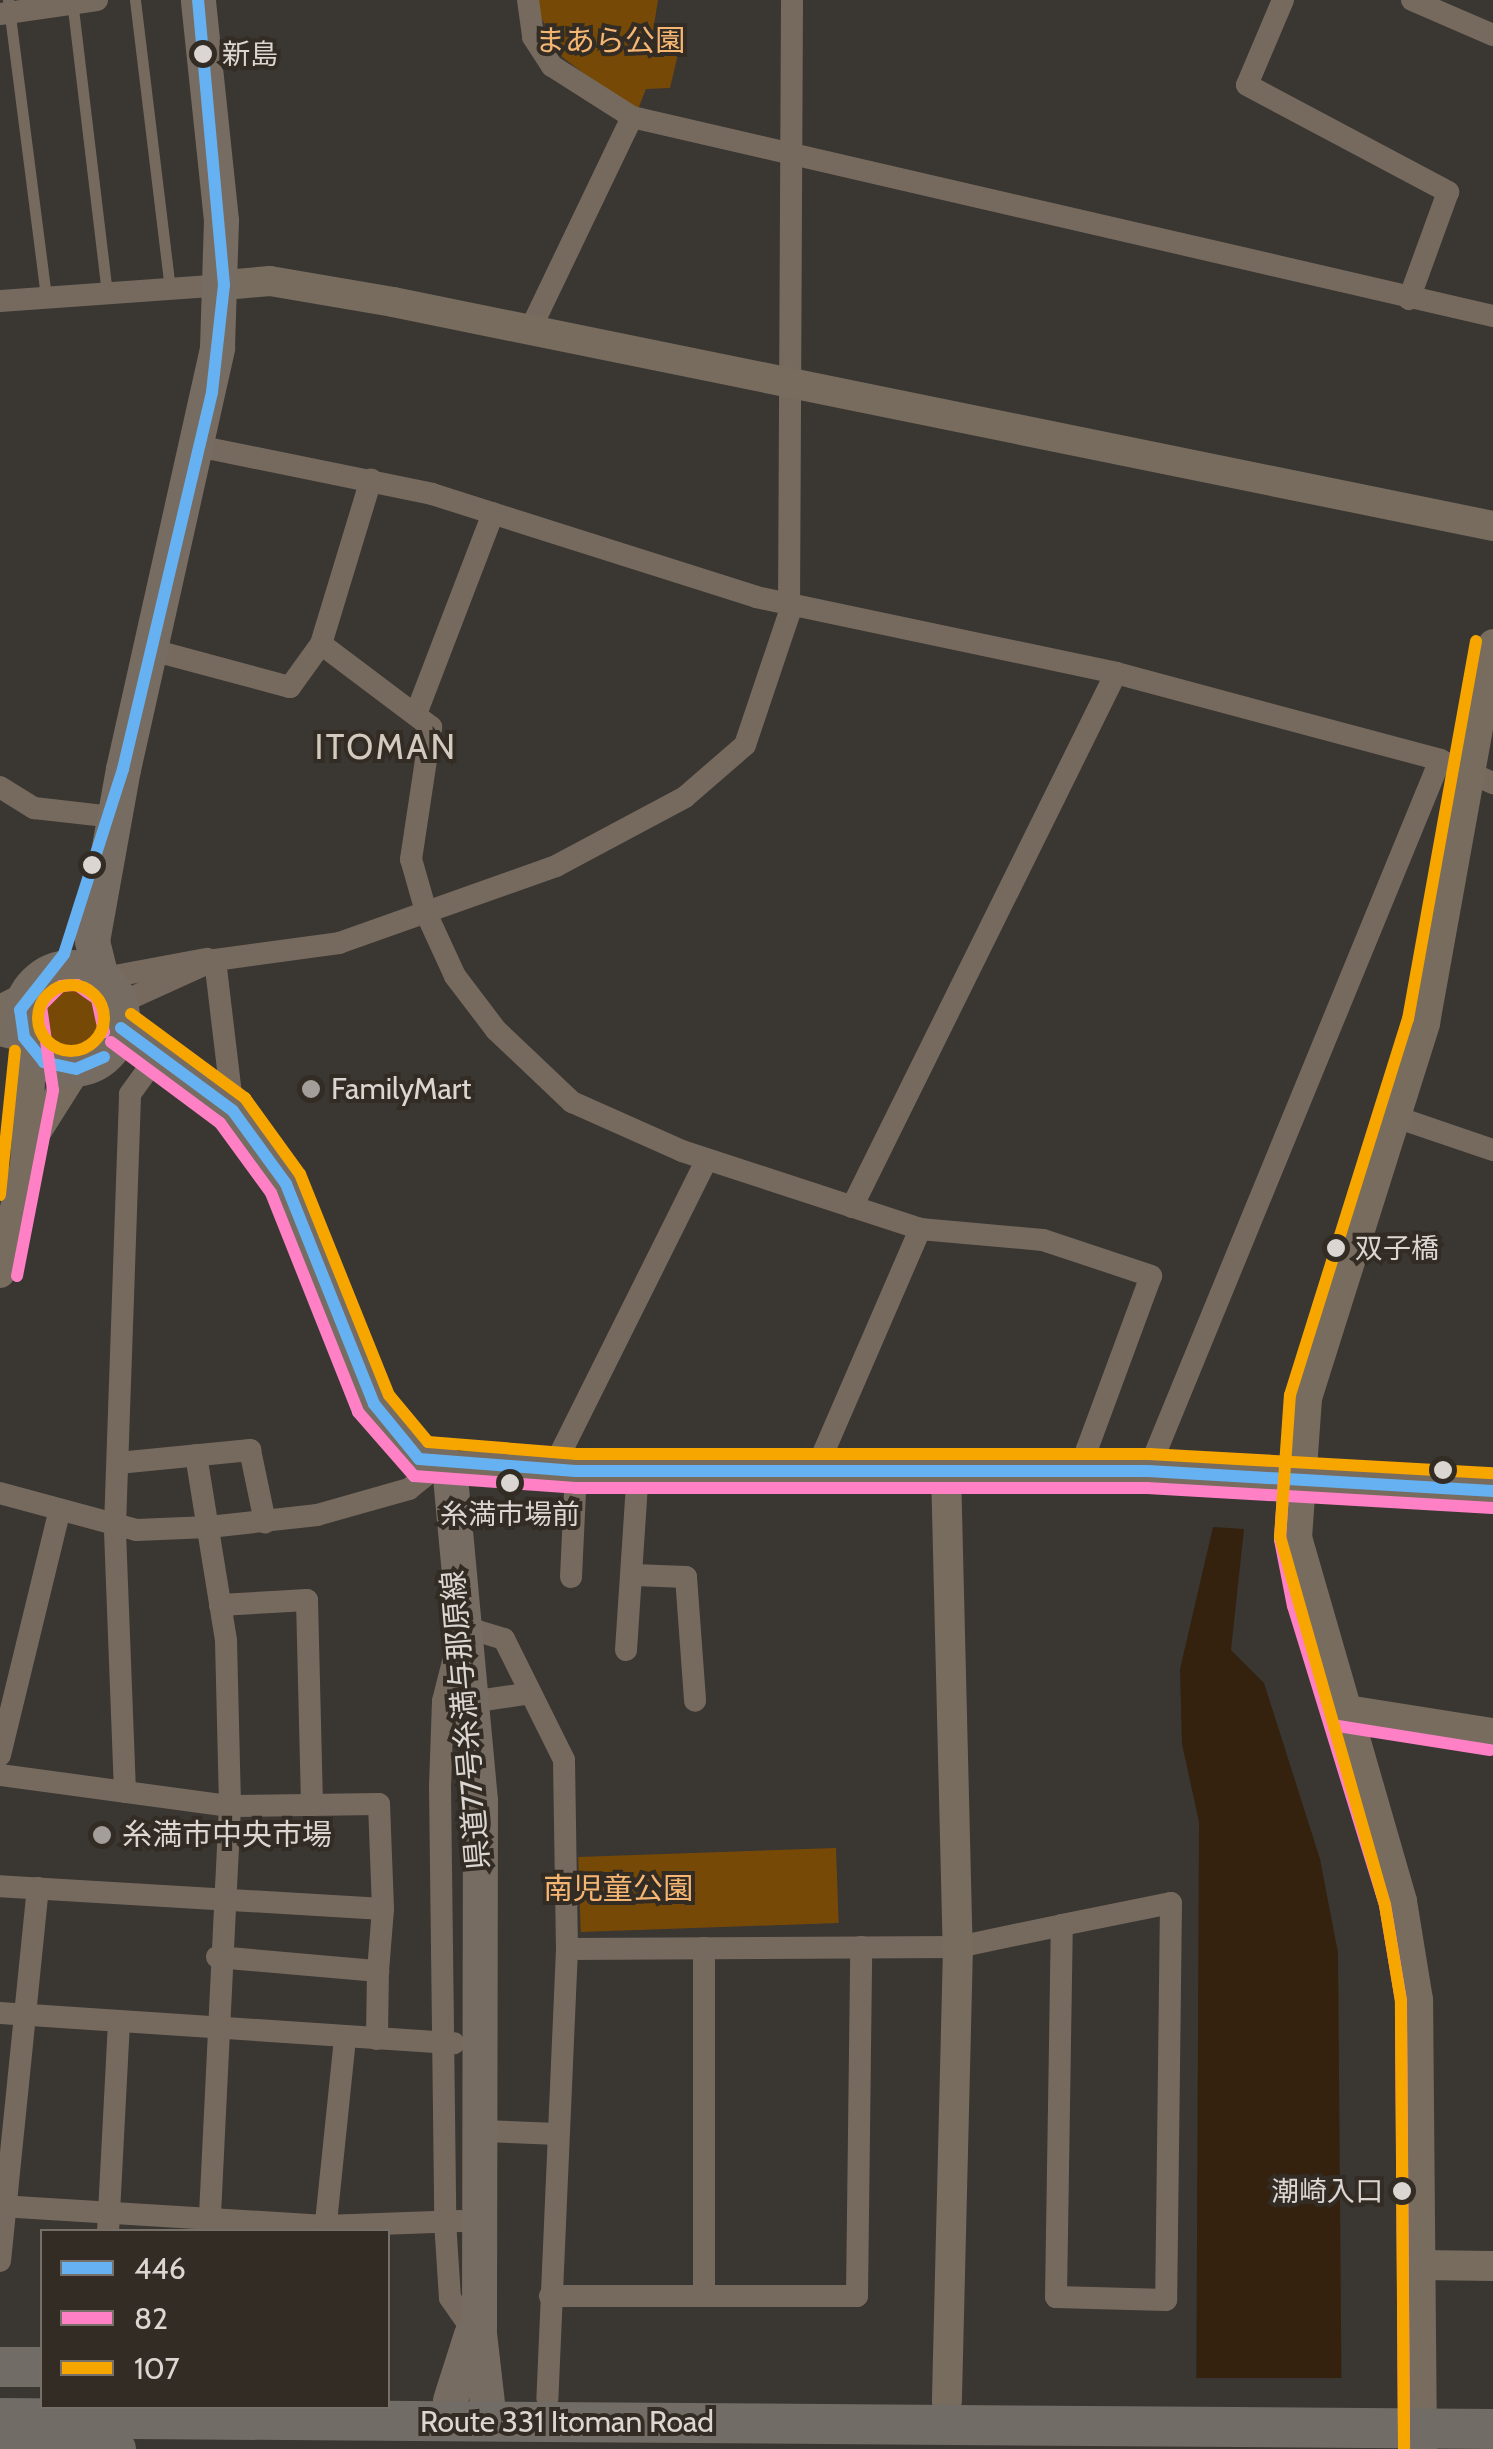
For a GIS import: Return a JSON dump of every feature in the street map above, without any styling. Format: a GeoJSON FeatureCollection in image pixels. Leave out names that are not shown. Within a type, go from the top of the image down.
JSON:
{"type":"FeatureCollection","features":[{"type":"Feature","properties":{"kind":"highway"},"geometry":{"type":"LineString","coordinates":[[0,2367],[40,2367]]}},
{"type":"Feature","properties":{"kind":"highway"},"geometry":{"type":"LineString","coordinates":[[0,2390],[40,2390]]}},
{"type":"Feature","properties":{"kind":"highway"},"geometry":{"type":"LineString","coordinates":[[390,2399],[467,2403],[547,2399],[947,2400],[1182,2418]]}},
{"type":"Feature","properties":{"kind":"highway"},"geometry":{"type":"LineString","coordinates":[[429,2449],[428,2426],[467,2403]]}},
{"type":"Feature","properties":{"kind":"highway"},"geometry":{"type":"LineString","coordinates":[[467,2403],[502,2424],[502,2449]]}},
{"type":"Feature","properties":{"kind":"highway","name":"Route 331 Itoman Road"},"geometry":{"type":"LineString","coordinates":[[0,2418],[1110,2426],[1182,2418],[1252,2427],[1364,2426],[1422,2439],[1493,2429]]}},
{"type":"Feature","properties":{"kind":"highway"},"geometry":{"type":"LineString","coordinates":[[0,2448],[116,2449]]}},
{"type":"Feature","properties":{"kind":"main road"},"geometry":{"type":"LineString","coordinates":[[198,0],[224,284],[202,447],[123,769],[92,942],[104,1018],[144,1075],[268,1160]]}},
{"type":"Feature","properties":{"kind":"main road"},"geometry":{"type":"LineString","coordinates":[[104,1018],[19,1040],[12,1003],[53,970],[123,769]]}},
{"type":"Feature","properties":{"kind":"main road"},"geometry":{"type":"LineString","coordinates":[[53,970],[104,1018],[233,1111],[304,1220],[386,1426],[419,1459],[445,1465]]}},
{"type":"Feature","properties":{"kind":"main road","name":"県道77号糸満与那原線"},"geometry":{"type":"LineString","coordinates":[[445,1465],[458,1631],[471,1702],[483,2044],[484,2222],[467,2403]]}},
{"type":"Feature","properties":{"kind":"main road","name":"県道77号糸満与那原線"},"geometry":{"type":"LineString","coordinates":[[467,2403],[479,2283]]}},
{"type":"Feature","properties":{"kind":"street"},"geometry":{"type":"LineString","coordinates":[[6,9],[97,0]]}},
{"type":"Feature","properties":{"kind":"street"},"geometry":{"type":"LineString","coordinates":[[528,0],[533,37],[552,66],[632,118],[1409,300],[1493,316]]}},
{"type":"Feature","properties":{"kind":"street"},"geometry":{"type":"LineString","coordinates":[[0,1273],[26,1165],[104,1018],[177,958],[215,960],[339,942],[428,915],[556,866],[724,770],[754,730],[788,602],[784,382],[792,0]]}},
{"type":"Feature","properties":{"kind":"street"},"geometry":{"type":"LineString","coordinates":[[1283,0],[1247,85],[1448,192],[1409,300]]}},
{"type":"Feature","properties":{"kind":"street"},"geometry":{"type":"LineString","coordinates":[[1412,0],[1493,35]]}},
{"type":"Feature","properties":{"kind":"street"},"geometry":{"type":"LineString","coordinates":[[530,330],[632,118]]}},
{"type":"Feature","properties":{"kind":"street"},"geometry":{"type":"LineString","coordinates":[[0,302],[283,282],[1493,526]]}},
{"type":"Feature","properties":{"kind":"street"},"geometry":{"type":"LineString","coordinates":[[202,447],[371,479],[788,602],[1116,672],[1440,760],[1484,778]]}},
{"type":"Feature","properties":{"kind":"street"},"geometry":{"type":"LineString","coordinates":[[152,650],[290,688],[321,644],[371,479]]}},
{"type":"Feature","properties":{"kind":"street"},"geometry":{"type":"LineString","coordinates":[[416,714],[494,513]]}},
{"type":"Feature","properties":{"kind":"street"},"geometry":{"type":"LineString","coordinates":[[321,644],[431,727],[411,860],[428,915],[455,976],[528,1064],[614,1125],[707,1160],[920,1229],[1042,1240],[1151,1276],[1087,1449],[1088,1470]]}},
{"type":"Feature","properties":{"kind":"street"},"geometry":{"type":"LineString","coordinates":[[1422,2439],[1418,2000],[1402,1902],[1341,1709],[1297,1538],[1307,1398],[1426,1023],[1484,778],[1492,653]]}},
{"type":"Feature","properties":{"kind":"street"},"geometry":{"type":"LineString","coordinates":[[852,1207],[1116,672]]}},
{"type":"Feature","properties":{"kind":"street"},"geometry":{"type":"LineString","coordinates":[[1148,1471],[1440,760]]}},
{"type":"Feature","properties":{"kind":"street"},"geometry":{"type":"LineString","coordinates":[[0,787],[34,808],[104,816]]}},
{"type":"Feature","properties":{"kind":"street"},"geometry":{"type":"LineString","coordinates":[[215,960],[233,1111]]}},
{"type":"Feature","properties":{"kind":"street"},"geometry":{"type":"LineString","coordinates":[[19,1040],[26,1165]]}},
{"type":"Feature","properties":{"kind":"street"},"geometry":{"type":"LineString","coordinates":[[125,1792],[115,1526],[130,1094],[144,1075]]}},
{"type":"Feature","properties":{"kind":"street"},"geometry":{"type":"LineString","coordinates":[[1396,1117],[1493,1150]]}},
{"type":"Feature","properties":{"kind":"street"},"geometry":{"type":"LineString","coordinates":[[571,1576],[564,1470],[707,1160]]}},
{"type":"Feature","properties":{"kind":"street"},"geometry":{"type":"LineString","coordinates":[[815,1472],[920,1229]]}},
{"type":"Feature","properties":{"kind":"street"},"geometry":{"type":"LineString","coordinates":[[118,1463],[250,1450],[265,1522]]}},
{"type":"Feature","properties":{"kind":"street"},"geometry":{"type":"LineString","coordinates":[[196,1455],[220,1605],[230,1806],[217,1957],[209,2227]]}},
{"type":"Feature","properties":{"kind":"street"},"geometry":{"type":"LineString","coordinates":[[0,1494],[115,1526],[209,1527],[265,1522],[409,1488],[445,1465],[638,1471],[1148,1471],[1493,1490]]}},
{"type":"Feature","properties":{"kind":"street"},"geometry":{"type":"LineString","coordinates":[[946,1470],[958,1946],[947,2400]]}},
{"type":"Feature","properties":{"kind":"street"},"geometry":{"type":"LineString","coordinates":[[626,1650],[638,1471]]}},
{"type":"Feature","properties":{"kind":"street"},"geometry":{"type":"LineString","coordinates":[[0,1755],[60,1513]]}},
{"type":"Feature","properties":{"kind":"street"},"geometry":{"type":"LineString","coordinates":[[634,1575],[686,1577],[695,1701]]}},
{"type":"Feature","properties":{"kind":"street"},"geometry":{"type":"LineString","coordinates":[[220,1605],[307,1600],[312,1805]]}},
{"type":"Feature","properties":{"kind":"street"},"geometry":{"type":"LineString","coordinates":[[472,2329],[450,2298],[445,2220],[442,1718],[458,1631],[504,1638],[525,1694],[557,1733],[564,1760],[568,1948],[547,2399]]}},
{"type":"Feature","properties":{"kind":"street"},"geometry":{"type":"LineString","coordinates":[[471,1702],[525,1694]]}},
{"type":"Feature","properties":{"kind":"street"},"geometry":{"type":"LineString","coordinates":[[1341,1709],[1493,1732]]}},
{"type":"Feature","properties":{"kind":"street"},"geometry":{"type":"LineString","coordinates":[[0,1775],[230,1806],[379,1804],[382,1910],[377,2039]]}},
{"type":"Feature","properties":{"kind":"street"},"geometry":{"type":"LineString","coordinates":[[0,1886],[382,1910]]}},
{"type":"Feature","properties":{"kind":"street"},"geometry":{"type":"LineString","coordinates":[[0,2261],[10,2014],[38,1888]]}},
{"type":"Feature","properties":{"kind":"street"},"geometry":{"type":"LineString","coordinates":[[568,1948],[958,1946],[1062,1924],[1171,1902],[1166,2300],[1056,2296],[1062,1924]]}},
{"type":"Feature","properties":{"kind":"street"},"geometry":{"type":"LineString","coordinates":[[550,2296],[857,2296],[861,1947]]}},
{"type":"Feature","properties":{"kind":"street"},"geometry":{"type":"LineString","coordinates":[[704,1948],[704,2293]]}},
{"type":"Feature","properties":{"kind":"street"},"geometry":{"type":"LineString","coordinates":[[217,1957],[378,1971]]}},
{"type":"Feature","properties":{"kind":"street"},"geometry":{"type":"LineString","coordinates":[[10,2014],[483,2044]]}},
{"type":"Feature","properties":{"kind":"street"},"geometry":{"type":"LineString","coordinates":[[109,2223],[119,2023]]}},
{"type":"Feature","properties":{"kind":"street"},"geometry":{"type":"LineString","coordinates":[[325,2228],[345,2037]]}},
{"type":"Feature","properties":{"kind":"street"},"geometry":{"type":"LineString","coordinates":[[483,2130],[558,2134]]}},
{"type":"Feature","properties":{"kind":"street"},"geometry":{"type":"LineString","coordinates":[[4,2206],[109,2223],[209,2227],[325,2228],[445,2220],[484,2222]]}},
{"type":"Feature","properties":{"kind":"street"},"geometry":{"type":"LineString","coordinates":[[1422,2265],[1493,2266]]}},
{"type":"Feature","properties":{"kind":"lane"},"geometry":{"type":"LineString","coordinates":[[135,0],[170,292]]}},
{"type":"Feature","properties":{"kind":"lane"},"geometry":{"type":"LineString","coordinates":[[72,2],[108,296]]}},
{"type":"Feature","properties":{"kind":"lane"},"geometry":{"type":"LineString","coordinates":[[6,9],[46,299]]}},
{"type":"Feature","properties":{"kind":"green space","name":"まあら公園"},"geometry":{"type":"Polygon","coordinates":[[[532,0],[658,0],[652,37],[679,50],[670,88],[646,89],[638,109],[601,87],[561,56],[532,0]]]}},
{"type":"Feature","properties":{"kind":"green space"},"geometry":{"type":"Polygon","coordinates":[[[71,976],[87,979],[101,988],[110,1002],[110,1034],[101,1048],[87,1057],[71,1060],[55,1057],[41,1048],[32,1034],[29,1018],[32,1002],[41,988],[55,979],[71,976]]]}},
{"type":"Feature","properties":{"kind":"green space","name":"南児童公園"},"geometry":{"type":"Polygon","coordinates":[[[836,1848],[839,1923],[581,1932],[578,1857],[836,1848]]]}},
{"type":"Feature","properties":{"kind":"shaded area"},"geometry":{"type":"Polygon","coordinates":[[[1213,1527],[1244,1529],[1231,1650],[1264,1683],[1320,1859],[1338,1953],[1342,2449],[1196,2449],[1199,1822],[1182,1744],[1180,1669],[1213,1527]]]}},
{"type":"Feature","properties":{"kind":"pier"},"geometry":{"type":"Polygon","coordinates":[[[1191,2378],[1348,2378],[1348,2449],[1191,2449],[1191,2378]]]}},
{"type":"Feature","properties":{"kind":"transit line","name":"446"},"geometry":{"type":"LineString","coordinates":[[104,1057],[76,1069],[44,1062],[24,1037],[20,1010],[64,954],[123,769],[212,392],[224,285],[198,0]]}},
{"type":"Feature","properties":{"kind":"transit line","name":"107"},"geometry":{"type":"LineString","coordinates":[[1404,2449],[1401,2001],[1385,1905],[1280,1537],[1290,1395],[1408,1019],[1476,641]]}},
{"type":"Feature","properties":{"kind":"transit line","name":"107"},"geometry":{"type":"LineString","coordinates":[[71,985],[95,994],[104,1018],[95,1042],[71,1051],[47,1042],[38,1018],[47,994],[71,985]]}},
{"type":"Feature","properties":{"kind":"transit line","name":"82"},"geometry":{"type":"LineString","coordinates":[[17,1276],[53,1090],[41,1006],[61,986],[77,985],[97,999],[104,1032]]}},
{"type":"Feature","properties":{"kind":"transit line","name":"107"},"geometry":{"type":"LineString","coordinates":[[131,1014],[245,1098],[300,1174],[389,1395],[428,1442],[577,1454],[1149,1454],[1493,1473]]}},
{"type":"Feature","properties":{"kind":"transit line","name":"446"},"geometry":{"type":"LineString","coordinates":[[121,1028],[233,1111],[286,1184],[374,1404],[419,1459],[576,1471],[1148,1471],[1493,1491]]}},
{"type":"Feature","properties":{"kind":"transit line","name":"82"},"geometry":{"type":"LineString","coordinates":[[111,1042],[220,1123],[271,1193],[358,1412],[414,1476],[576,1488],[1147,1488],[1492,1508]]}},
{"type":"Feature","properties":{"kind":"transit line","name":"107"},"geometry":{"type":"LineString","coordinates":[[0,1195],[15,1051]]}},
{"type":"Feature","properties":{"kind":"transit line","name":"82"},"geometry":{"type":"LineString","coordinates":[[1284,1478],[1280,1540],[1293,1606],[1385,1905],[1401,2001],[1404,2449]]}},
{"type":"Feature","properties":{"kind":"transit line","name":"82"},"geometry":{"type":"LineString","coordinates":[[1338,1726],[1490,1750]]}},
{"type":"Feature","properties":{"kind":"place","name":"新島"},"geometry":{"type":"Point","coordinates":[203,54]}},
{"type":"Feature","properties":{"kind":"place","name":"FamilyMart"},"geometry":{"type":"Point","coordinates":[311,1089]}},
{"type":"Feature","properties":{"kind":"place","name":"双子橋"},"geometry":{"type":"Point","coordinates":[1336,1248]}},
{"type":"Feature","properties":{"kind":"place","name":"糸満市場前"},"geometry":{"type":"Point","coordinates":[510,1483]}},
{"type":"Feature","properties":{"kind":"place","name":"糸満市中央市場"},"geometry":{"type":"Point","coordinates":[102,1835]}},
{"type":"Feature","properties":{"kind":"place","name":"潮崎入口"},"geometry":{"type":"Point","coordinates":[1402,2191]}},
{"type":"Feature","properties":{"kind":"district","name":"ITOMAN"},"geometry":{"type":"Point","coordinates":[386,747]}}]}
